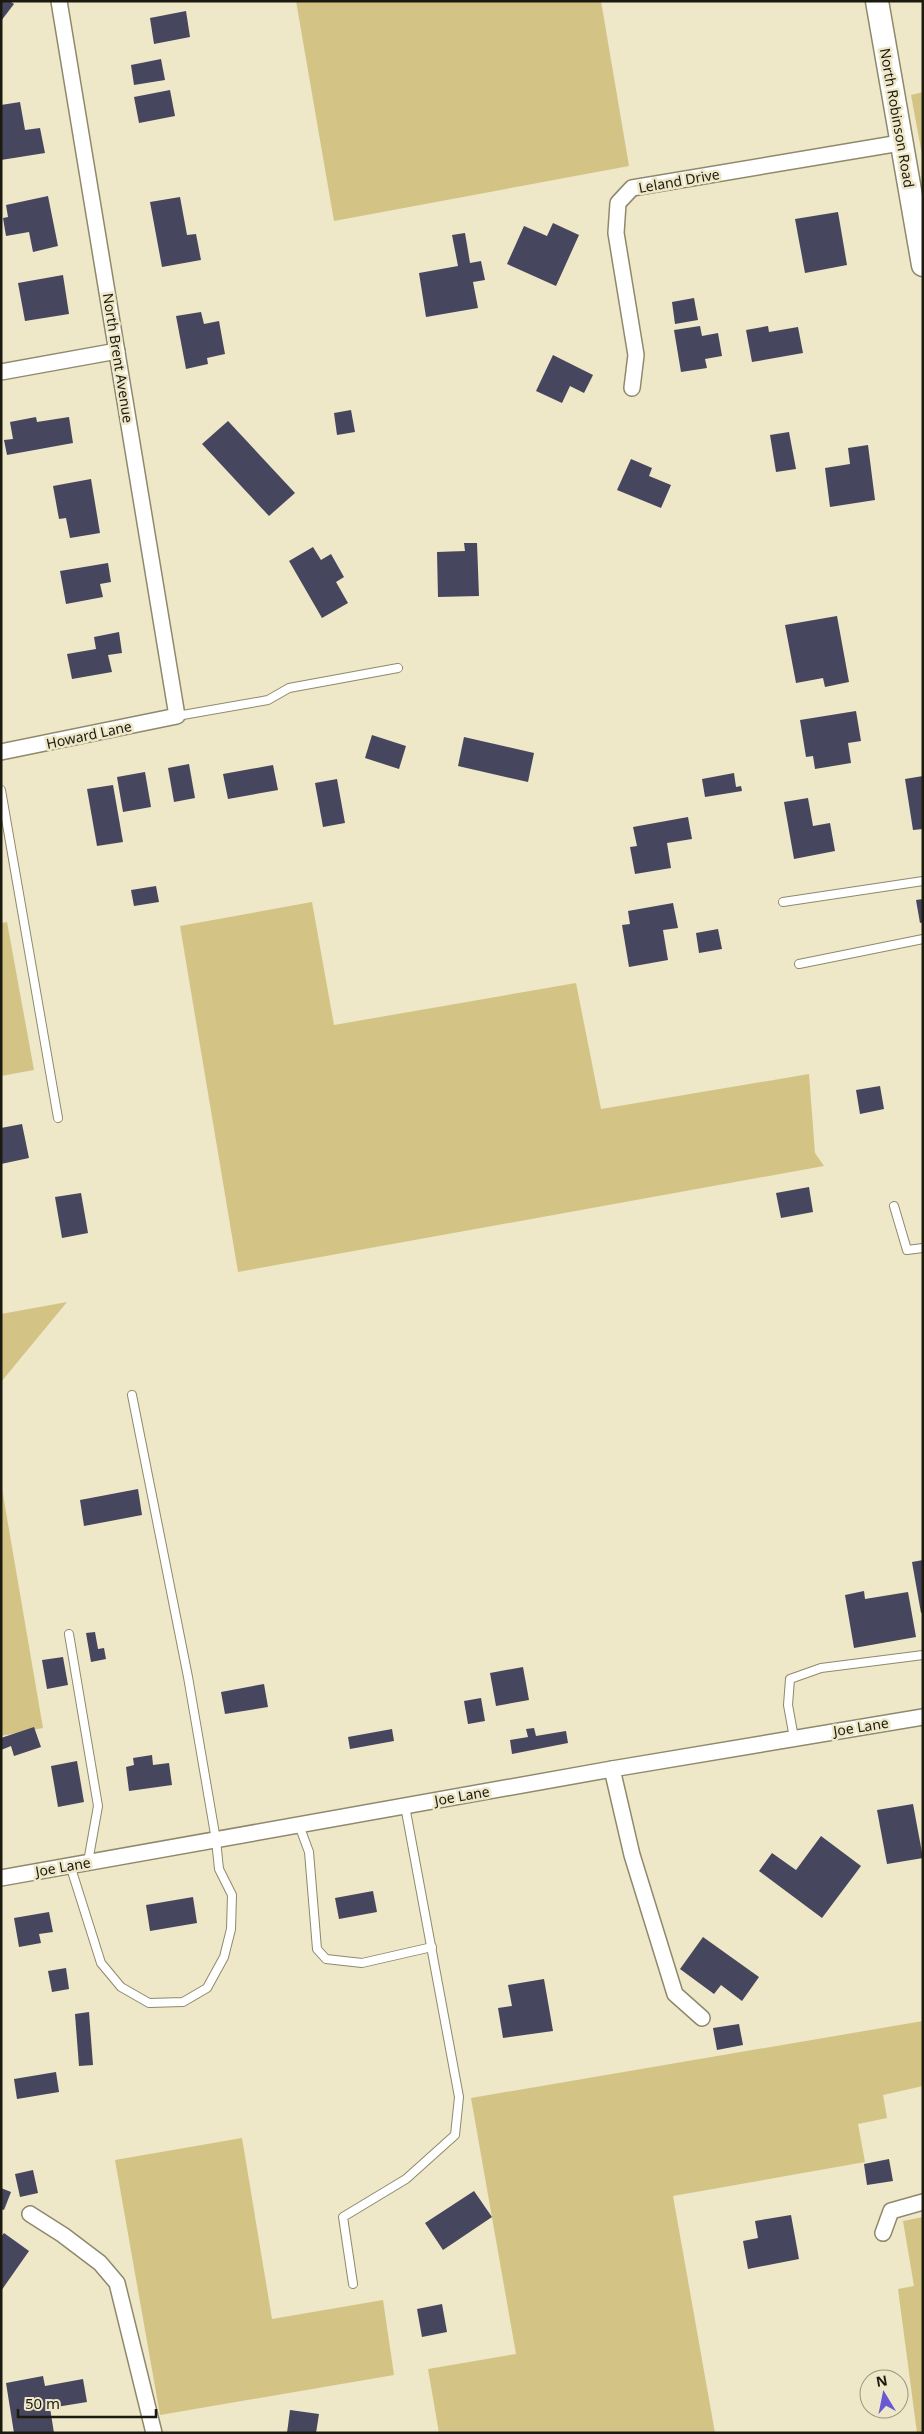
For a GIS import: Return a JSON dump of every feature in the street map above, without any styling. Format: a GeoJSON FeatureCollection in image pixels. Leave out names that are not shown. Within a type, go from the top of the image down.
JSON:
{"type":"FeatureCollection","features":[{"type":"Feature","properties":{"kind":"street","name":"North Brent Avenue"},"geometry":{"type":"LineString","coordinates":[[59,1],[177,716]]}},
{"type":"Feature","properties":{"kind":"street","name":"North Robinson Road"},"geometry":{"type":"LineString","coordinates":[[877,1],[900,142],[923,265]]}},
{"type":"Feature","properties":{"kind":"street","name":"Leland Drive"},"geometry":{"type":"LineString","coordinates":[[632,388],[636,355],[616,233],[618,203],[632,188],[900,142]]}},
{"type":"Feature","properties":{"kind":"street"},"geometry":{"type":"LineString","coordinates":[[1,372],[117,351]]}},
{"type":"Feature","properties":{"kind":"street","name":"Howard Lane"},"geometry":{"type":"LineString","coordinates":[[1,752],[177,716]]}},
{"type":"Feature","properties":{"kind":"street","name":"Joe Lane"},"geometry":{"type":"LineString","coordinates":[[1,1878],[612,1769],[923,1717]]}},
{"type":"Feature","properties":{"kind":"street"},"geometry":{"type":"LineString","coordinates":[[612,1769],[632,1855],[675,1994],[702,2018]]}},
{"type":"Feature","properties":{"kind":"street"},"geometry":{"type":"LineString","coordinates":[[884,2233],[891,2211],[923,2202]]}},
{"type":"Feature","properties":{"kind":"street"},"geometry":{"type":"LineString","coordinates":[[30,2214],[100,2263],[117,2283],[154,2433]]}},
{"type":"Feature","properties":{"kind":"lane"},"geometry":{"type":"LineString","coordinates":[[177,716],[268,700],[289,688],[398,668]]}},
{"type":"Feature","properties":{"kind":"lane"},"geometry":{"type":"LineString","coordinates":[[1,790],[58,1118]]}},
{"type":"Feature","properties":{"kind":"lane"},"geometry":{"type":"LineString","coordinates":[[783,902],[923,881]]}},
{"type":"Feature","properties":{"kind":"lane"},"geometry":{"type":"LineString","coordinates":[[798,964],[923,939]]}},
{"type":"Feature","properties":{"kind":"lane"},"geometry":{"type":"LineString","coordinates":[[894,1206],[907,1250],[923,1248]]}},
{"type":"Feature","properties":{"kind":"lane"},"geometry":{"type":"LineString","coordinates":[[70,1865],[101,1963],[121,1987],[149,2003],[184,2002],[207,1988],[224,1957],[231,1929],[232,1895],[219,1870],[216,1840],[188,1677],[132,1395]]}},
{"type":"Feature","properties":{"kind":"lane"},"geometry":{"type":"LineString","coordinates":[[69,1634],[98,1806],[88,1862]]}},
{"type":"Feature","properties":{"kind":"lane"},"geometry":{"type":"LineString","coordinates":[[794,1738],[787,1699],[790,1679],[821,1668],[923,1655]]}},
{"type":"Feature","properties":{"kind":"lane"},"geometry":{"type":"LineString","coordinates":[[353,2284],[343,2217],[406,2179],[455,2135],[459,2097],[405,1806]]}},
{"type":"Feature","properties":{"kind":"lane"},"geometry":{"type":"LineString","coordinates":[[299,1825],[309,1852],[317,1949],[326,1959],[362,1963],[432,1947]]}},
{"type":"Feature","properties":{"kind":"shaded area"},"geometry":{"type":"Polygon","coordinates":[[[296,1],[601,1],[629,166],[334,221],[296,1]]]}},
{"type":"Feature","properties":{"kind":"shaded area"},"geometry":{"type":"Polygon","coordinates":[[[923,92],[923,160],[911,95],[923,92]]]}},
{"type":"Feature","properties":{"kind":"shaded area"},"geometry":{"type":"Polygon","coordinates":[[[312,902],[334,1025],[576,983],[601,1109],[809,1074],[815,1153],[824,1166],[238,1272],[180,926],[312,902]]]}},
{"type":"Feature","properties":{"kind":"shaded area"},"geometry":{"type":"Polygon","coordinates":[[[7,922],[34,1070],[1,1076],[1,923],[7,922]]]}},
{"type":"Feature","properties":{"kind":"shaded area"},"geometry":{"type":"Polygon","coordinates":[[[67,1302],[1,1382],[1,1314],[67,1302]]]}},
{"type":"Feature","properties":{"kind":"shaded area"},"geometry":{"type":"Polygon","coordinates":[[[1,1483],[43,1728],[1,1736],[1,1483]]]}},
{"type":"Feature","properties":{"kind":"shaded area"},"geometry":{"type":"Polygon","coordinates":[[[923,2021],[923,2086],[883,2095],[887,2118],[858,2124],[865,2162],[673,2196],[715,2433],[439,2433],[428,2369],[516,2354],[471,2098],[923,2021]]]}},
{"type":"Feature","properties":{"kind":"shaded area"},"geometry":{"type":"Polygon","coordinates":[[[242,2138],[272,2319],[383,2300],[394,2375],[160,2415],[115,2160],[242,2138]]]}},
{"type":"Feature","properties":{"kind":"shaded area"},"geometry":{"type":"Polygon","coordinates":[[[923,2217],[923,2433],[917,2433],[898,2289],[914,2286],[903,2221],[923,2217]]]}},
{"type":"Feature","properties":{"kind":"building"},"geometry":{"type":"Polygon","coordinates":[[[1,1],[10,1],[14,4],[1,21],[1,1]]]}},
{"type":"Feature","properties":{"kind":"building"},"geometry":{"type":"Polygon","coordinates":[[[186,11],[190,37],[154,44],[150,18],[186,11]]]}},
{"type":"Feature","properties":{"kind":"building"},"geometry":{"type":"Polygon","coordinates":[[[161,59],[165,80],[134,85],[131,65],[161,59]]]}},
{"type":"Feature","properties":{"kind":"building"},"geometry":{"type":"Polygon","coordinates":[[[170,90],[175,116],[139,123],[134,97],[170,90]]]}},
{"type":"Feature","properties":{"kind":"building"},"geometry":{"type":"Polygon","coordinates":[[[20,102],[25,130],[40,128],[45,153],[1,160],[1,105],[20,102]]]}},
{"type":"Feature","properties":{"kind":"building"},"geometry":{"type":"Polygon","coordinates":[[[48,196],[58,246],[33,252],[29,232],[6,236],[3,218],[8,217],[6,205],[48,196]]]}},
{"type":"Feature","properties":{"kind":"building"},"geometry":{"type":"Polygon","coordinates":[[[180,197],[187,235],[196,234],[201,260],[162,267],[150,202],[180,197]]]}},
{"type":"Feature","properties":{"kind":"building"},"geometry":{"type":"Polygon","coordinates":[[[838,212],[847,265],[805,273],[795,219],[838,212]]]}},
{"type":"Feature","properties":{"kind":"building"},"geometry":{"type":"Polygon","coordinates":[[[553,223],[579,235],[556,286],[507,264],[524,226],[547,236],[553,223]]]}},
{"type":"Feature","properties":{"kind":"building"},"geometry":{"type":"Polygon","coordinates":[[[465,233],[470,263],[481,261],[485,280],[473,282],[478,308],[426,317],[419,273],[458,266],[452,235],[465,233]]]}},
{"type":"Feature","properties":{"kind":"building"},"geometry":{"type":"Polygon","coordinates":[[[63,275],[69,314],[25,321],[18,283],[63,275]]]}},
{"type":"Feature","properties":{"kind":"building"},"geometry":{"type":"Polygon","coordinates":[[[694,298],[698,320],[675,324],[672,302],[694,298]]]}},
{"type":"Feature","properties":{"kind":"building"},"geometry":{"type":"Polygon","coordinates":[[[201,312],[204,324],[219,321],[225,354],[207,358],[208,364],[186,369],[176,316],[201,312]]]}},
{"type":"Feature","properties":{"kind":"building"},"geometry":{"type":"Polygon","coordinates":[[[700,326],[702,336],[718,333],[722,356],[705,359],[707,368],[681,372],[674,330],[700,326]]]}},
{"type":"Feature","properties":{"kind":"building"},"geometry":{"type":"Polygon","coordinates":[[[768,326],[769,332],[798,327],[803,353],[752,362],[746,330],[768,326]]]}},
{"type":"Feature","properties":{"kind":"building"},"geometry":{"type":"Polygon","coordinates":[[[553,355],[593,375],[584,393],[570,386],[562,403],[536,391],[553,355]]]}},
{"type":"Feature","properties":{"kind":"building"},"geometry":{"type":"Polygon","coordinates":[[[351,410],[355,432],[337,435],[334,413],[351,410]]]}},
{"type":"Feature","properties":{"kind":"building"},"geometry":{"type":"Polygon","coordinates":[[[36,417],[37,422],[69,417],[73,443],[7,455],[4,440],[13,439],[10,422],[36,417]]]}},
{"type":"Feature","properties":{"kind":"building"},"geometry":{"type":"Polygon","coordinates":[[[228,421],[295,493],[269,516],[202,444],[228,421]]]}},
{"type":"Feature","properties":{"kind":"building"},"geometry":{"type":"Polygon","coordinates":[[[789,432],[796,469],[776,472],[770,435],[789,432]]]}},
{"type":"Feature","properties":{"kind":"building"},"geometry":{"type":"Polygon","coordinates":[[[868,445],[875,500],[830,507],[825,468],[850,464],[848,448],[868,445]]]}},
{"type":"Feature","properties":{"kind":"building"},"geometry":{"type":"Polygon","coordinates":[[[631,459],[652,468],[649,476],[671,485],[661,508],[617,490],[631,459]]]}},
{"type":"Feature","properties":{"kind":"building"},"geometry":{"type":"Polygon","coordinates":[[[91,479],[100,533],[70,538],[66,518],[59,519],[53,486],[91,479]]]}},
{"type":"Feature","properties":{"kind":"building"},"geometry":{"type":"Polygon","coordinates":[[[464,543],[477,543],[479,596],[438,597],[437,552],[465,551],[464,543]]]}},
{"type":"Feature","properties":{"kind":"building"},"geometry":{"type":"Polygon","coordinates":[[[313,547],[321,560],[331,554],[344,577],[336,582],[348,603],[322,618],[289,561],[313,547]]]}},
{"type":"Feature","properties":{"kind":"building"},"geometry":{"type":"Polygon","coordinates":[[[108,563],[111,582],[100,584],[103,597],[66,604],[60,571],[108,563]]]}},
{"type":"Feature","properties":{"kind":"building"},"geometry":{"type":"Polygon","coordinates":[[[837,616],[849,682],[825,687],[823,678],[796,683],[785,625],[837,616]]]}},
{"type":"Feature","properties":{"kind":"building"},"geometry":{"type":"Polygon","coordinates":[[[119,632],[122,653],[108,655],[112,672],[72,679],[67,654],[96,649],[94,637],[119,632]]]}},
{"type":"Feature","properties":{"kind":"building"},"geometry":{"type":"Polygon","coordinates":[[[856,711],[861,741],[848,743],[851,763],[815,769],[813,756],[806,757],[800,720],[856,711]]]}},
{"type":"Feature","properties":{"kind":"building"},"geometry":{"type":"Polygon","coordinates":[[[372,735],[406,746],[399,769],[365,758],[372,735]]]}},
{"type":"Feature","properties":{"kind":"building"},"geometry":{"type":"Polygon","coordinates":[[[464,737],[534,753],[528,782],[458,766],[464,737]]]}},
{"type":"Feature","properties":{"kind":"building"},"geometry":{"type":"Polygon","coordinates":[[[189,764],[195,798],[174,802],[168,768],[189,764]]]}},
{"type":"Feature","properties":{"kind":"building"},"geometry":{"type":"Polygon","coordinates":[[[273,765],[278,790],[228,799],[223,774],[273,765]]]}},
{"type":"Feature","properties":{"kind":"building"},"geometry":{"type":"Polygon","coordinates":[[[145,772],[151,807],[123,812],[117,777],[145,772]]]}},
{"type":"Feature","properties":{"kind":"building"},"geometry":{"type":"Polygon","coordinates":[[[734,773],[736,787],[741,786],[742,791],[705,797],[702,779],[734,773]]]}},
{"type":"Feature","properties":{"kind":"building"},"geometry":{"type":"Polygon","coordinates":[[[923,776],[923,829],[913,830],[905,779],[923,776]]]}},
{"type":"Feature","properties":{"kind":"building"},"geometry":{"type":"Polygon","coordinates":[[[337,779],[345,823],[323,827],[315,783],[337,779]]]}},
{"type":"Feature","properties":{"kind":"building"},"geometry":{"type":"Polygon","coordinates":[[[113,785],[123,842],[97,846],[87,789],[113,785]]]}},
{"type":"Feature","properties":{"kind":"building"},"geometry":{"type":"Polygon","coordinates":[[[808,798],[813,826],[830,823],[835,851],[794,859],[784,802],[808,798]]]}},
{"type":"Feature","properties":{"kind":"building"},"geometry":{"type":"Polygon","coordinates":[[[688,817],[692,839],[667,843],[671,868],[635,874],[630,847],[637,846],[633,827],[688,817]]]}},
{"type":"Feature","properties":{"kind":"building"},"geometry":{"type":"Polygon","coordinates":[[[156,886],[159,902],[134,906],[131,890],[156,886]]]}},
{"type":"Feature","properties":{"kind":"building"},"geometry":{"type":"Polygon","coordinates":[[[923,899],[923,922],[920,923],[916,900],[923,899]]]}},
{"type":"Feature","properties":{"kind":"building"},"geometry":{"type":"Polygon","coordinates":[[[673,903],[678,928],[663,930],[668,960],[629,967],[622,925],[630,924],[628,911],[673,903]]]}},
{"type":"Feature","properties":{"kind":"building"},"geometry":{"type":"Polygon","coordinates":[[[718,929],[722,949],[699,953],[696,933],[718,929]]]}},
{"type":"Feature","properties":{"kind":"building"},"geometry":{"type":"Polygon","coordinates":[[[880,1086],[884,1109],[860,1114],[856,1090],[880,1086]]]}},
{"type":"Feature","properties":{"kind":"building"},"geometry":{"type":"Polygon","coordinates":[[[22,1124],[29,1158],[1,1164],[1,1128],[22,1124]]]}},
{"type":"Feature","properties":{"kind":"building"},"geometry":{"type":"Polygon","coordinates":[[[809,1187],[813,1212],[781,1218],[776,1193],[809,1187]]]}},
{"type":"Feature","properties":{"kind":"building"},"geometry":{"type":"Polygon","coordinates":[[[81,1193],[88,1233],[62,1238],[55,1197],[81,1193]]]}},
{"type":"Feature","properties":{"kind":"building"},"geometry":{"type":"Polygon","coordinates":[[[138,1489],[142,1515],[84,1526],[80,1500],[138,1489]]]}},
{"type":"Feature","properties":{"kind":"building"},"geometry":{"type":"Polygon","coordinates":[[[923,1560],[923,1612],[921,1613],[912,1562],[923,1560]]]}},
{"type":"Feature","properties":{"kind":"building"},"geometry":{"type":"Polygon","coordinates":[[[864,1591],[865,1599],[908,1592],[916,1637],[854,1648],[845,1595],[864,1591]]]}},
{"type":"Feature","properties":{"kind":"building"},"geometry":{"type":"Polygon","coordinates":[[[95,1632],[98,1649],[104,1648],[106,1659],[91,1662],[86,1633],[95,1632]]]}},
{"type":"Feature","properties":{"kind":"building"},"geometry":{"type":"Polygon","coordinates":[[[63,1657],[68,1685],[47,1689],[42,1660],[63,1657]]]}},
{"type":"Feature","properties":{"kind":"building"},"geometry":{"type":"Polygon","coordinates":[[[523,1667],[529,1700],[496,1706],[490,1673],[523,1667]]]}},
{"type":"Feature","properties":{"kind":"building"},"geometry":{"type":"Polygon","coordinates":[[[264,1684],[268,1707],[225,1714],[221,1692],[264,1684]]]}},
{"type":"Feature","properties":{"kind":"building"},"geometry":{"type":"Polygon","coordinates":[[[481,1698],[485,1721],[468,1724],[464,1701],[481,1698]]]}},
{"type":"Feature","properties":{"kind":"building"},"geometry":{"type":"Polygon","coordinates":[[[34,1727],[41,1747],[14,1756],[11,1746],[1,1750],[1,1738],[34,1727]]]}},
{"type":"Feature","properties":{"kind":"building"},"geometry":{"type":"Polygon","coordinates":[[[534,1728],[536,1736],[566,1731],[568,1743],[512,1754],[510,1740],[528,1737],[526,1729],[534,1728]]]}},
{"type":"Feature","properties":{"kind":"building"},"geometry":{"type":"Polygon","coordinates":[[[392,1729],[394,1741],[350,1749],[348,1737],[392,1729]]]}},
{"type":"Feature","properties":{"kind":"building"},"geometry":{"type":"Polygon","coordinates":[[[152,1755],[153,1765],[169,1763],[172,1785],[129,1791],[126,1767],[134,1765],[133,1758],[152,1755]]]}},
{"type":"Feature","properties":{"kind":"building"},"geometry":{"type":"Polygon","coordinates":[[[77,1761],[84,1802],[58,1807],[51,1766],[77,1761]]]}},
{"type":"Feature","properties":{"kind":"building"},"geometry":{"type":"Polygon","coordinates":[[[913,1804],[923,1858],[887,1864],[877,1810],[913,1804]]]}},
{"type":"Feature","properties":{"kind":"building"},"geometry":{"type":"Polygon","coordinates":[[[821,1836],[861,1866],[822,1918],[759,1871],[772,1853],[796,1870],[821,1836]]]}},
{"type":"Feature","properties":{"kind":"building"},"geometry":{"type":"Polygon","coordinates":[[[373,1891],[377,1912],[339,1919],[335,1898],[373,1891]]]}},
{"type":"Feature","properties":{"kind":"building"},"geometry":{"type":"Polygon","coordinates":[[[193,1897],[197,1923],[150,1931],[146,1905],[193,1897]]]}},
{"type":"Feature","properties":{"kind":"building"},"geometry":{"type":"Polygon","coordinates":[[[49,1912],[53,1932],[39,1934],[41,1943],[19,1947],[14,1918],[49,1912]]]}},
{"type":"Feature","properties":{"kind":"building"},"geometry":{"type":"Polygon","coordinates":[[[703,1937],[759,1977],[742,2001],[721,1985],[714,1994],[680,1969],[703,1937]]]}},
{"type":"Feature","properties":{"kind":"building"},"geometry":{"type":"Polygon","coordinates":[[[66,1968],[69,1989],[52,1992],[48,1971],[66,1968]]]}},
{"type":"Feature","properties":{"kind":"building"},"geometry":{"type":"Polygon","coordinates":[[[544,1979],[553,2031],[503,2038],[498,2008],[512,2006],[508,1985],[544,1979]]]}},
{"type":"Feature","properties":{"kind":"building"},"geometry":{"type":"Polygon","coordinates":[[[89,2012],[93,2065],[79,2066],[75,2014],[89,2012]]]}},
{"type":"Feature","properties":{"kind":"building"},"geometry":{"type":"Polygon","coordinates":[[[739,2024],[743,2045],[717,2050],[713,2028],[739,2024]]]}},
{"type":"Feature","properties":{"kind":"building"},"geometry":{"type":"Polygon","coordinates":[[[56,2072],[59,2092],[17,2099],[14,2079],[56,2072]]]}},
{"type":"Feature","properties":{"kind":"building"},"geometry":{"type":"Polygon","coordinates":[[[889,2159],[893,2181],[867,2185],[864,2164],[889,2159]]]}},
{"type":"Feature","properties":{"kind":"building"},"geometry":{"type":"Polygon","coordinates":[[[33,2170],[38,2193],[20,2197],[15,2174],[33,2170]]]}},
{"type":"Feature","properties":{"kind":"building"},"geometry":{"type":"Polygon","coordinates":[[[1,2188],[11,2192],[4,2210],[1,2209],[1,2188]]]}},
{"type":"Feature","properties":{"kind":"building"},"geometry":{"type":"Polygon","coordinates":[[[474,2191],[492,2217],[443,2250],[425,2223],[474,2191]]]}},
{"type":"Feature","properties":{"kind":"building"},"geometry":{"type":"Polygon","coordinates":[[[791,2215],[799,2259],[748,2269],[743,2241],[758,2238],[755,2221],[791,2215]]]}},
{"type":"Feature","properties":{"kind":"building"},"geometry":{"type":"Polygon","coordinates":[[[4,2233],[29,2251],[1,2291],[1,2237],[4,2233]]]}},
{"type":"Feature","properties":{"kind":"building"},"geometry":{"type":"Polygon","coordinates":[[[442,2304],[447,2332],[422,2337],[417,2309],[442,2304]]]}},
{"type":"Feature","properties":{"kind":"building"},"geometry":{"type":"Polygon","coordinates":[[[43,2376],[45,2386],[83,2379],[87,2402],[50,2408],[54,2433],[14,2433],[6,2383],[43,2376]]]}},
{"type":"Feature","properties":{"kind":"building"},"geometry":{"type":"Polygon","coordinates":[[[290,2410],[319,2414],[316,2433],[287,2433],[290,2410]]]}}]}
